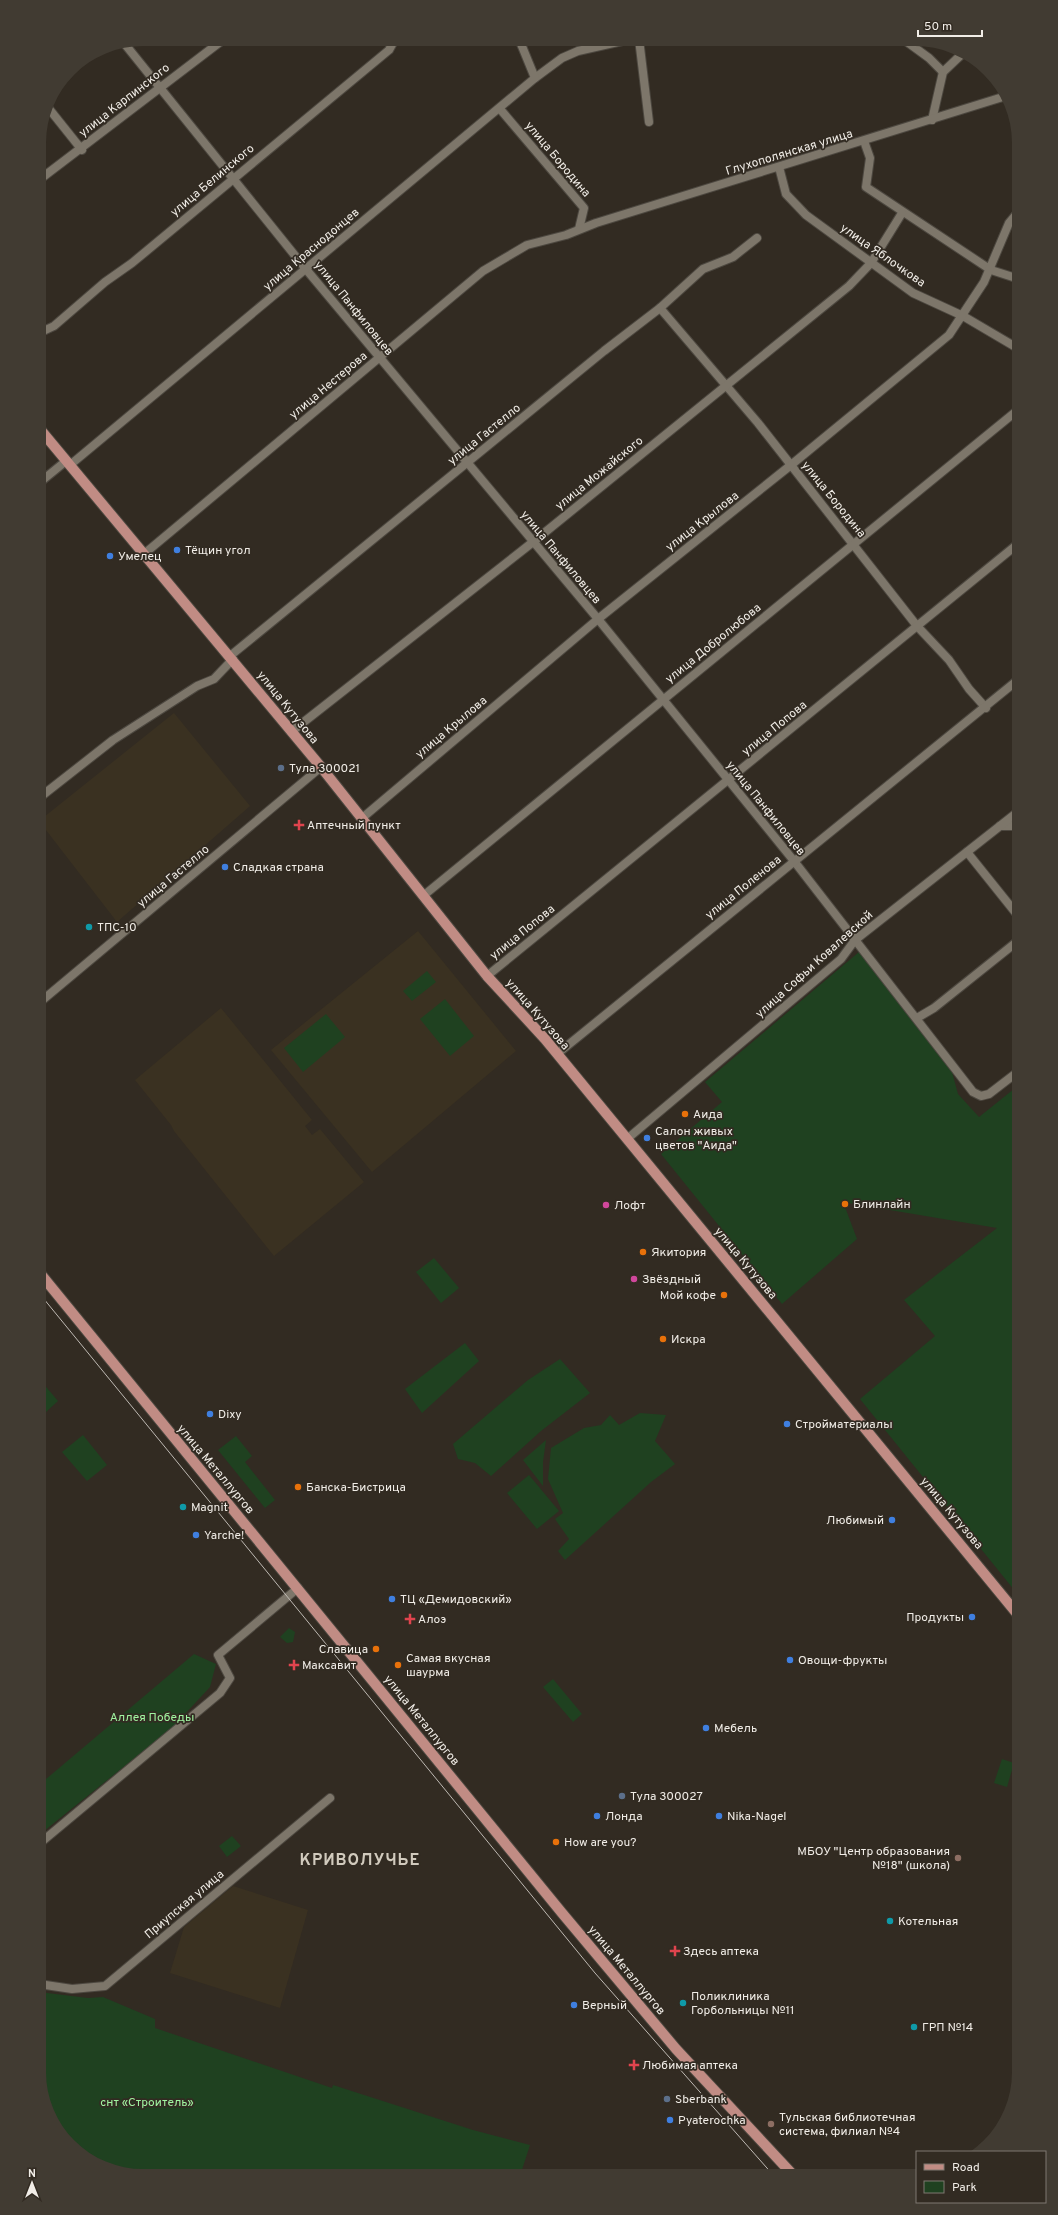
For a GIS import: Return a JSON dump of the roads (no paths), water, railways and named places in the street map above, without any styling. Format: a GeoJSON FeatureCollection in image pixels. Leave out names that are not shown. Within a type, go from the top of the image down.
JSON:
{"type":"FeatureCollection","features":[{"type":"Feature","properties":{"kind":"main road","name":"улица Кутузова"},"geometry":{"type":"LineString","coordinates":[[46,436],[321,767],[487,976],[557,1054],[1012,1607]]}},
{"type":"Feature","properties":{"kind":"main road","name":"улица Металлургов"},"geometry":{"type":"LineString","coordinates":[[46,1281],[572,1925],[676,2048],[788,2169]]}},
{"type":"Feature","properties":{"kind":"street","name":"улица Карпинского"},"geometry":{"type":"LineString","coordinates":[[46,175],[82,150],[160,86],[214,46]]}},
{"type":"Feature","properties":{"kind":"street","name":"улица Белинского"},"geometry":{"type":"LineString","coordinates":[[46,330],[54,326],[389,50],[391,46]]}},
{"type":"Feature","properties":{"kind":"street"},"geometry":{"type":"LineString","coordinates":[[522,46],[535,78]]}},
{"type":"Feature","properties":{"kind":"street","name":"улица Краснодонцев"},"geometry":{"type":"LineString","coordinates":[[46,478],[68,463],[500,109],[535,78],[562,58],[578,51],[600,46]]}},
{"type":"Feature","properties":{"kind":"street"},"geometry":{"type":"LineString","coordinates":[[639,46],[649,122]]}},
{"type":"Feature","properties":{"kind":"street"},"geometry":{"type":"LineString","coordinates":[[913,46],[929,58],[942,72]]}},
{"type":"Feature","properties":{"kind":"street","name":"улица Панфиловцев"},"geometry":{"type":"LineString","coordinates":[[128,47],[305,268],[598,619],[794,861],[973,1092],[981,1096],[990,1094],[1012,1077]]}},
{"type":"Feature","properties":{"kind":"street"},"geometry":{"type":"LineString","coordinates":[[932,120],[942,72],[959,57]]}},
{"type":"Feature","properties":{"kind":"street","name":"Глухополянская улица"},"geometry":{"type":"LineString","coordinates":[[579,229],[1001,98]]}},
{"type":"Feature","properties":{"kind":"street","name":"улица Бородина"},"geometry":{"type":"LineString","coordinates":[[500,109],[584,208],[579,229]]}},
{"type":"Feature","properties":{"kind":"street"},"geometry":{"type":"LineString","coordinates":[[51,111],[82,150]]}},
{"type":"Feature","properties":{"kind":"street"},"geometry":{"type":"LineString","coordinates":[[864,141],[870,158],[866,187],[902,213],[991,270],[1012,277]]}},
{"type":"Feature","properties":{"kind":"street","name":"улица Яблочкова"},"geometry":{"type":"LineString","coordinates":[[779,167],[786,194],[806,215],[913,293],[963,316],[1012,345]]}},
{"type":"Feature","properties":{"kind":"street","name":"улица Можайского"},"geometry":{"type":"LineString","coordinates":[[291,732],[533,542],[849,286],[871,263],[902,213]]}},
{"type":"Feature","properties":{"kind":"street","name":"улица Крылова"},"geometry":{"type":"LineString","coordinates":[[361,819],[598,619],[791,465],[949,335],[963,316],[991,270],[1009,223],[1012,219]]}},
{"type":"Feature","properties":{"kind":"street","name":"улица Нестерова"},"geometry":{"type":"LineString","coordinates":[[144,554],[483,271],[527,245],[566,235],[579,229]]}},
{"type":"Feature","properties":{"kind":"street","name":"улица Гастелло"},"geometry":{"type":"LineString","coordinates":[[46,793],[113,740],[197,686],[214,679],[231,658],[604,351],[660,308],[703,269],[734,257],[757,238]]}},
{"type":"Feature","properties":{"kind":"street","name":"улица Бородина"},"geometry":{"type":"LineString","coordinates":[[660,308],[791,465],[918,626],[949,660],[969,689],[986,708]]}},
{"type":"Feature","properties":{"kind":"street","name":"улица Добролюбова"},"geometry":{"type":"LineString","coordinates":[[423,896],[1012,415]]}},
{"type":"Feature","properties":{"kind":"street","name":"улица Попова"},"geometry":{"type":"LineString","coordinates":[[487,976],[1012,549]]}},
{"type":"Feature","properties":{"kind":"street","name":"улица Поленова"},"geometry":{"type":"LineString","coordinates":[[557,1054],[794,861],[986,708],[1012,685]]}},
{"type":"Feature","properties":{"kind":"street","name":"улица Гастелло"},"geometry":{"type":"LineString","coordinates":[[46,997],[321,767]]}},
{"type":"Feature","properties":{"kind":"street","name":"улица Софьи Ковалевской"},"geometry":{"type":"LineString","coordinates":[[627,1139],[841,959],[855,940],[1012,817]]}},
{"type":"Feature","properties":{"kind":"street"},"geometry":{"type":"LineString","coordinates":[[1000,826],[1012,826]]}},
{"type":"Feature","properties":{"kind":"street"},"geometry":{"type":"LineString","coordinates":[[967,852],[1012,907]]}},
{"type":"Feature","properties":{"kind":"street"},"geometry":{"type":"LineString","coordinates":[[917,1018],[934,1008],[1012,946]]}},
{"type":"Feature","properties":{"kind":"street"},"geometry":{"type":"LineString","coordinates":[[46,1838],[220,1693],[230,1678],[218,1655],[298,1588]]}},
{"type":"Feature","properties":{"kind":"street","name":"Приупская улица"},"geometry":{"type":"LineString","coordinates":[[46,1985],[72,1989],[105,1986],[330,1798]]}},
{"type":"Feature","properties":{"kind":"tram line"},"geometry":{"type":"LineString","coordinates":[[46,1302],[595,1973],[768,2169]]}},
{"type":"Feature","properties":{"kind":"place","name":"Тёщин угол"},"geometry":{"type":"Point","coordinates":[177,550]}},
{"type":"Feature","properties":{"kind":"place","name":"Умелец"},"geometry":{"type":"Point","coordinates":[110,556]}},
{"type":"Feature","properties":{"kind":"place","name":"Тула 300021"},"geometry":{"type":"Point","coordinates":[281,768]}},
{"type":"Feature","properties":{"kind":"place","name":"Аптечный пункт"},"geometry":{"type":"Point","coordinates":[299,825]}},
{"type":"Feature","properties":{"kind":"place","name":"Сладкая страна"},"geometry":{"type":"Point","coordinates":[225,867]}},
{"type":"Feature","properties":{"kind":"place","name":"ТПС-10"},"geometry":{"type":"Point","coordinates":[89,927]}},
{"type":"Feature","properties":{"kind":"place","name":"Аида"},"geometry":{"type":"Point","coordinates":[685,1114]}},
{"type":"Feature","properties":{"kind":"place","name":"Салон живых цветов \"Аида\""},"geometry":{"type":"Point","coordinates":[647,1138]}},
{"type":"Feature","properties":{"kind":"place","name":"Блинлайн"},"geometry":{"type":"Point","coordinates":[845,1204]}},
{"type":"Feature","properties":{"kind":"place","name":"Лофт"},"geometry":{"type":"Point","coordinates":[606,1205]}},
{"type":"Feature","properties":{"kind":"place","name":"Якитория"},"geometry":{"type":"Point","coordinates":[643,1252]}},
{"type":"Feature","properties":{"kind":"place","name":"Звёздный"},"geometry":{"type":"Point","coordinates":[634,1279]}},
{"type":"Feature","properties":{"kind":"place","name":"Мой кофе"},"geometry":{"type":"Point","coordinates":[724,1295]}},
{"type":"Feature","properties":{"kind":"place","name":"Искра"},"geometry":{"type":"Point","coordinates":[663,1339]}},
{"type":"Feature","properties":{"kind":"place","name":"Dixy"},"geometry":{"type":"Point","coordinates":[210,1414]}},
{"type":"Feature","properties":{"kind":"place","name":"Стройматериалы"},"geometry":{"type":"Point","coordinates":[787,1424]}},
{"type":"Feature","properties":{"kind":"place","name":"Банска-Бистрица"},"geometry":{"type":"Point","coordinates":[298,1487]}},
{"type":"Feature","properties":{"kind":"place","name":"Magnit"},"geometry":{"type":"Point","coordinates":[183,1507]}},
{"type":"Feature","properties":{"kind":"place","name":"Любимый"},"geometry":{"type":"Point","coordinates":[892,1520]}},
{"type":"Feature","properties":{"kind":"place","name":"Yarche!"},"geometry":{"type":"Point","coordinates":[196,1535]}},
{"type":"Feature","properties":{"kind":"place","name":"ТЦ «Демидовский»"},"geometry":{"type":"Point","coordinates":[392,1599]}},
{"type":"Feature","properties":{"kind":"place","name":"Продукты"},"geometry":{"type":"Point","coordinates":[972,1617]}},
{"type":"Feature","properties":{"kind":"place","name":"Алоэ"},"geometry":{"type":"Point","coordinates":[410,1619]}},
{"type":"Feature","properties":{"kind":"place","name":"Славица"},"geometry":{"type":"Point","coordinates":[376,1649]}},
{"type":"Feature","properties":{"kind":"place","name":"Овощи-фрукты"},"geometry":{"type":"Point","coordinates":[790,1660]}},
{"type":"Feature","properties":{"kind":"place","name":"Максавит"},"geometry":{"type":"Point","coordinates":[294,1665]}},
{"type":"Feature","properties":{"kind":"place","name":"Самая вкусная шаурма"},"geometry":{"type":"Point","coordinates":[398,1665]}},
{"type":"Feature","properties":{"kind":"place","name":"Мебель"},"geometry":{"type":"Point","coordinates":[706,1728]}},
{"type":"Feature","properties":{"kind":"place","name":"Тула 300027"},"geometry":{"type":"Point","coordinates":[622,1796]}},
{"type":"Feature","properties":{"kind":"place","name":"Лонда"},"geometry":{"type":"Point","coordinates":[597,1816]}},
{"type":"Feature","properties":{"kind":"place","name":"Nika-Nagel"},"geometry":{"type":"Point","coordinates":[719,1816]}},
{"type":"Feature","properties":{"kind":"place","name":"How are you?"},"geometry":{"type":"Point","coordinates":[556,1842]}},
{"type":"Feature","properties":{"kind":"place","name":"МБОУ \"Центр образования №18\" (школа)"},"geometry":{"type":"Point","coordinates":[958,1858]}},
{"type":"Feature","properties":{"kind":"place","name":"Котельная"},"geometry":{"type":"Point","coordinates":[890,1921]}},
{"type":"Feature","properties":{"kind":"place","name":"Здесь аптека"},"geometry":{"type":"Point","coordinates":[675,1951]}},
{"type":"Feature","properties":{"kind":"place","name":"Поликлиника Горбольницы №11"},"geometry":{"type":"Point","coordinates":[683,2003]}},
{"type":"Feature","properties":{"kind":"place","name":"Верный"},"geometry":{"type":"Point","coordinates":[574,2005]}},
{"type":"Feature","properties":{"kind":"place","name":"ГРП №14"},"geometry":{"type":"Point","coordinates":[914,2027]}},
{"type":"Feature","properties":{"kind":"place","name":"Любимая аптека"},"geometry":{"type":"Point","coordinates":[634,2065]}},
{"type":"Feature","properties":{"kind":"place","name":"Sberbank"},"geometry":{"type":"Point","coordinates":[667,2099]}},
{"type":"Feature","properties":{"kind":"place","name":"Pyaterochka"},"geometry":{"type":"Point","coordinates":[670,2120]}},
{"type":"Feature","properties":{"kind":"place","name":"Тульская библиотечная система, филиал №4"},"geometry":{"type":"Point","coordinates":[771,2124]}},
{"type":"Feature","properties":{"kind":"district","name":"КРИВОЛУЧЬЕ"},"geometry":{"type":"Point","coordinates":[360,1859]}},
{"type":"Feature","properties":{"kind":"park label","name":"Аллея Победы"},"geometry":{"type":"Point","coordinates":[152,1717]}},
{"type":"Feature","properties":{"kind":"park label","name":"снт «Строитель»"},"geometry":{"type":"Point","coordinates":[147,2102]}}]}
